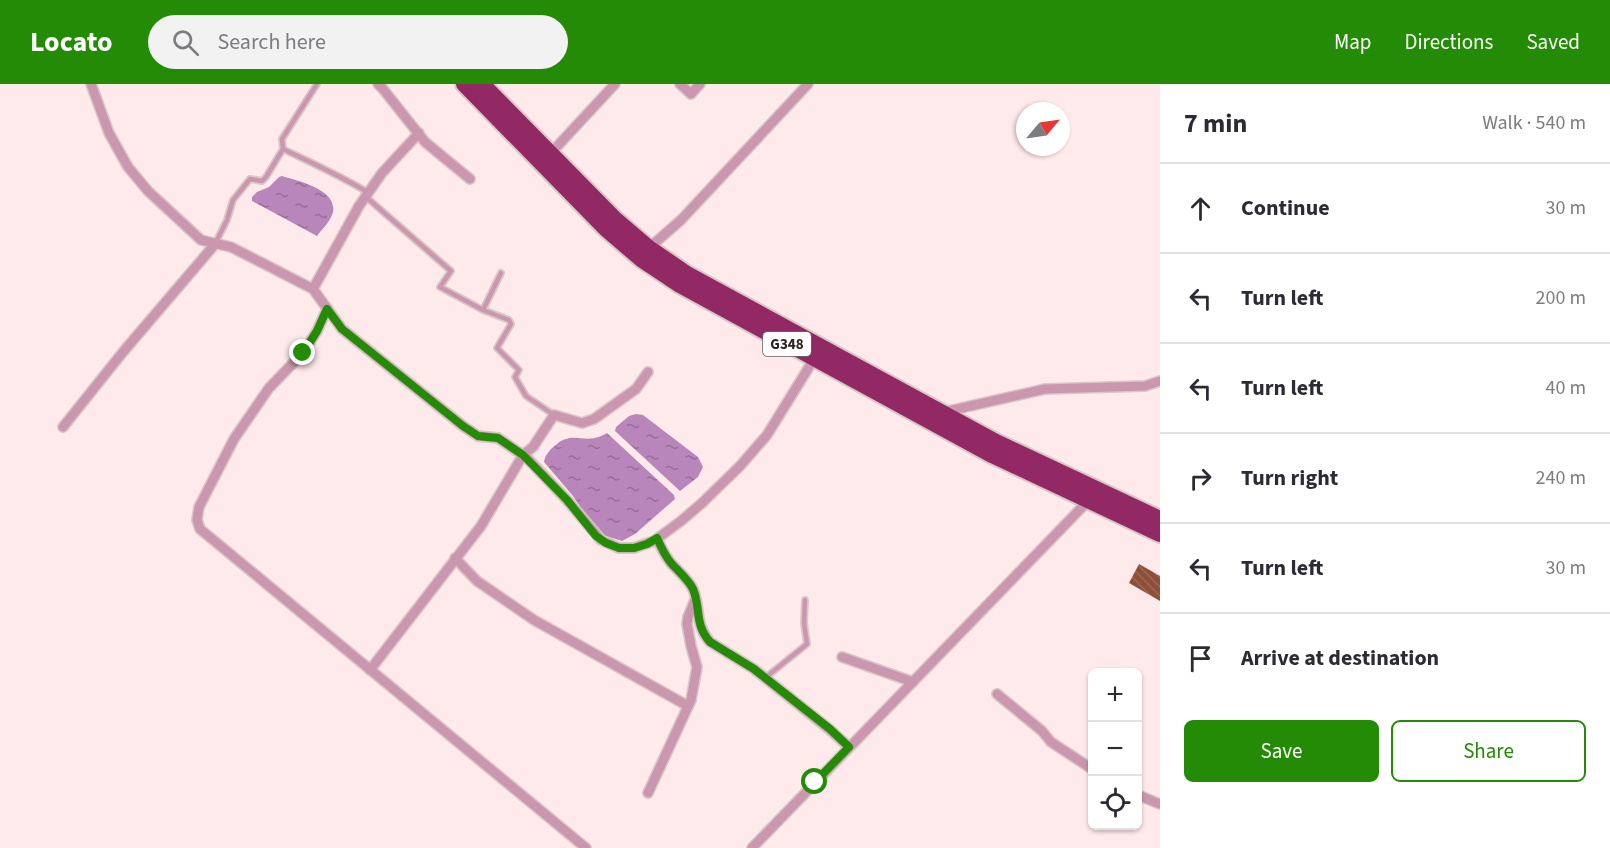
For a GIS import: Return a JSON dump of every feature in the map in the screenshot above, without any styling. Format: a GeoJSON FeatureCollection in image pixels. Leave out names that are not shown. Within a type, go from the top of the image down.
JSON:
{"type":"FeatureCollection","features":[{"type":"Feature","properties":{"kind":"highway","name":"G348"},"geometry":{"type":"LineString","coordinates":[[464,84],[589,213],[660,273],[700,297],[990,454],[1160,534]]}},
{"type":"Feature","properties":{"kind":"highway","name":"G348"},"geometry":{"type":"LineString","coordinates":[[482,84],[598,204],[649,248],[706,286],[996,442],[1160,519]]}},
{"type":"Feature","properties":{"kind":"street"},"geometry":{"type":"LineString","coordinates":[[91,84],[109,133],[128,167],[201,240],[231,247],[313,289],[342,329],[463,426],[478,436],[498,438],[523,455],[567,500],[596,536],[619,548],[634,548],[647,544],[702,503],[740,466],[767,435],[814,359]]}},
{"type":"Feature","properties":{"kind":"street"},"geometry":{"type":"LineString","coordinates":[[378,84],[384,88],[425,142],[470,179]]}},
{"type":"Feature","properties":{"kind":"street"},"geometry":{"type":"LineString","coordinates":[[551,153],[615,84]]}},
{"type":"Feature","properties":{"kind":"street"},"geometry":{"type":"LineString","coordinates":[[680,84],[691,94],[700,84]]}},
{"type":"Feature","properties":{"kind":"street"},"geometry":{"type":"LineString","coordinates":[[649,248],[681,220],[808,84]]}},
{"type":"Feature","properties":{"kind":"street"},"geometry":{"type":"LineString","coordinates":[[313,289],[367,195],[382,173],[418,133]]}},
{"type":"Feature","properties":{"kind":"street"},"geometry":{"type":"LineString","coordinates":[[63,427],[123,352],[216,243]]}},
{"type":"Feature","properties":{"kind":"street"},"geometry":{"type":"LineString","coordinates":[[327,309],[303,353],[269,388],[234,439],[199,507],[197,520],[200,529],[586,848]]}},
{"type":"Feature","properties":{"kind":"street"},"geometry":{"type":"LineString","coordinates":[[370,670],[481,525],[523,455],[533,447],[554,415],[582,423],[594,420],[636,389],[648,372]]}},
{"type":"Feature","properties":{"kind":"street"},"geometry":{"type":"LineString","coordinates":[[941,412],[1032,391],[1145,386],[1160,381]]}},
{"type":"Feature","properties":{"kind":"street"},"geometry":{"type":"LineString","coordinates":[[752,848],[1089,500]]}},
{"type":"Feature","properties":{"kind":"street"},"geometry":{"type":"LineString","coordinates":[[657,538],[671,563],[690,584],[696,598],[699,623],[705,637],[754,669],[830,729],[849,747]]}},
{"type":"Feature","properties":{"kind":"street"},"geometry":{"type":"LineString","coordinates":[[455,558],[477,581],[534,621],[688,706]]}},
{"type":"Feature","properties":{"kind":"street"},"geometry":{"type":"LineString","coordinates":[[648,793],[691,700],[697,667],[687,624],[696,598]]}},
{"type":"Feature","properties":{"kind":"street"},"geometry":{"type":"LineString","coordinates":[[842,657],[913,682]]}},
{"type":"Feature","properties":{"kind":"street"},"geometry":{"type":"LineString","coordinates":[[997,694],[1042,731],[1051,742],[1088,766]]}},
{"type":"Feature","properties":{"kind":"street"},"geometry":{"type":"LineString","coordinates":[[1142,797],[1160,804]]}},
{"type":"Feature","properties":{"kind":"lane"},"geometry":{"type":"LineString","coordinates":[[216,243],[236,195],[250,179],[262,181],[266,177],[283,149],[282,139],[317,84]]}},
{"type":"Feature","properties":{"kind":"lane"},"geometry":{"type":"LineString","coordinates":[[283,149],[342,177],[367,195],[451,271],[440,287],[483,310],[508,320],[511,324],[497,348],[519,370],[515,377],[526,396],[554,415]]}},
{"type":"Feature","properties":{"kind":"lane"},"geometry":{"type":"LineString","coordinates":[[483,310],[501,273]]}},
{"type":"Feature","properties":{"kind":"lane"},"geometry":{"type":"LineString","coordinates":[[765,678],[807,644],[804,623],[805,600]]}},
{"type":"Feature","properties":{"kind":"water"},"geometry":{"type":"Polygon","coordinates":[[[282,176],[315,187],[329,197],[333,204],[333,212],[317,236],[252,201],[252,197],[257,192],[269,187],[282,176]]]}},
{"type":"Feature","properties":{"kind":"water"},"geometry":{"type":"Polygon","coordinates":[[[643,415],[698,457],[703,467],[698,477],[680,491],[615,431],[616,427],[629,416],[643,415]]]}},
{"type":"Feature","properties":{"kind":"water"},"geometry":{"type":"Polygon","coordinates":[[[607,433],[674,495],[675,499],[635,534],[622,541],[600,532],[544,462],[551,449],[563,440],[588,439],[607,433]]]}},
{"type":"Feature","properties":{"kind":"building"},"geometry":{"type":"Polygon","coordinates":[[[1139,564],[1160,576],[1160,601],[1129,583],[1139,564]]]}},
{"type":"Feature","properties":{"kind":"route"},"geometry":{"type":"LineString","coordinates":[[303,353],[327,309],[342,329],[463,426],[478,436],[498,438],[527,458],[601,540],[612,546],[626,549],[640,546],[657,538],[671,563],[694,591],[699,623],[705,637],[715,647],[754,669],[830,729],[849,747],[815,782]]}}]}
